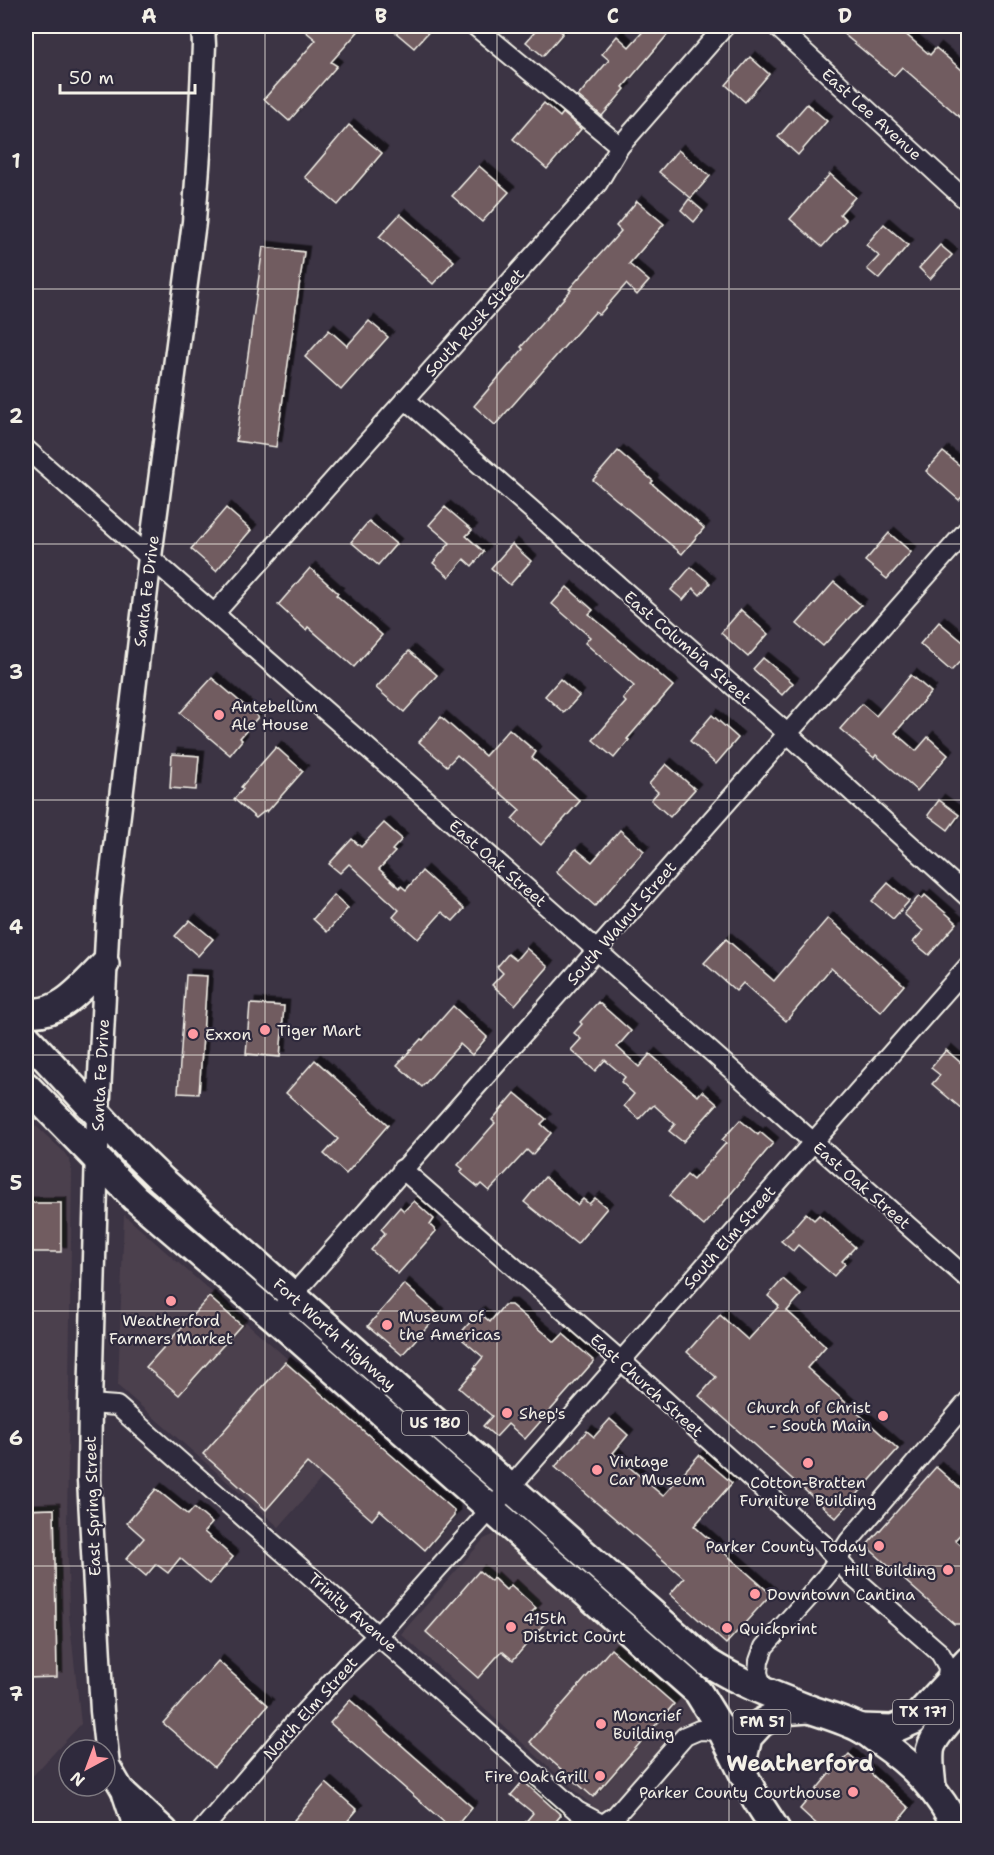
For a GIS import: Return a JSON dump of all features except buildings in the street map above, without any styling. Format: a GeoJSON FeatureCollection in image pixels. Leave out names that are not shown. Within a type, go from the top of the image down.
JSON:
{"type":"FeatureCollection","features":[{"type":"Feature","properties":{"kind":"main road"},"geometry":{"type":"LineString","coordinates":[[26,1011],[45,1012],[56,1007],[73,996],[105,964]]}},
{"type":"Feature","properties":{"kind":"main road"},"geometry":{"type":"LineString","coordinates":[[26,995],[56,1007]]}},
{"type":"Feature","properties":{"kind":"main road","name":"Fort Worth Highway"},"geometry":{"type":"LineString","coordinates":[[26,1037],[162,1180],[707,1662],[737,1680],[810,1709]]}},
{"type":"Feature","properties":{"kind":"main road","name":"Fort Worth Highway"},"geometry":{"type":"LineString","coordinates":[[26,1086],[135,1198],[274,1317],[698,1692],[722,1731]]}},
{"type":"Feature","properties":{"kind":"main road","name":"TX 171"},"geometry":{"type":"LineString","coordinates":[[932,1787],[929,1752],[962,1698],[969,1661]]}},
{"type":"Feature","properties":{"kind":"main road","name":"TX 171"},"geometry":{"type":"LineString","coordinates":[[860,1728],[893,1729],[914,1720],[925,1710],[962,1698]]}},
{"type":"Feature","properties":{"kind":"main road","name":"US 180"},"geometry":{"type":"LineString","coordinates":[[810,1709],[860,1728],[902,1757],[932,1787],[958,1830]]}},
{"type":"Feature","properties":{"kind":"main road","name":"FM 51"},"geometry":{"type":"LineString","coordinates":[[741,1767],[747,1737],[761,1723],[782,1711],[810,1709]]}},
{"type":"Feature","properties":{"kind":"main road","name":"US 180"},"geometry":{"type":"LineString","coordinates":[[722,1731],[756,1799],[776,1830]]}},
{"type":"Feature","properties":{"kind":"street","name":"Santa Fe Drive"},"geometry":{"type":"LineString","coordinates":[[96,1158],[109,897],[150,557],[194,222],[204,45],[203,26]]}},
{"type":"Feature","properties":{"kind":"street"},"geometry":{"type":"LineString","coordinates":[[475,26],[620,146]]}},
{"type":"Feature","properties":{"kind":"street","name":"South Rusk Street"},"geometry":{"type":"LineString","coordinates":[[214,614],[598,183],[620,146],[725,26]]}},
{"type":"Feature","properties":{"kind":"street","name":"East Lee Avenue"},"geometry":{"type":"LineString","coordinates":[[776,26],[969,202]]}},
{"type":"Feature","properties":{"kind":"street","name":"East Columbia Street"},"geometry":{"type":"LineString","coordinates":[[405,399],[787,733],[969,897]]}},
{"type":"Feature","properties":{"kind":"street","name":"East Oak Street"},"geometry":{"type":"LineString","coordinates":[[26,449],[969,1279]]}},
{"type":"Feature","properties":{"kind":"street","name":"South Walnut Street"},"geometry":{"type":"LineString","coordinates":[[274,1317],[969,529]]}},
{"type":"Feature","properties":{"kind":"street","name":"South Elm Street"},"geometry":{"type":"LineString","coordinates":[[491,1509],[969,966]]}},
{"type":"Feature","properties":{"kind":"street","name":"East Spring Street"},"geometry":{"type":"LineString","coordinates":[[96,1158],[89,1480],[102,1711],[108,1765],[122,1789],[166,1830]]}},
{"type":"Feature","properties":{"kind":"street","name":"East Church Street"},"geometry":{"type":"LineString","coordinates":[[402,1170],[621,1360],[838,1559],[853,1577],[940,1653],[962,1698]]}},
{"type":"Feature","properties":{"kind":"street"},"geometry":{"type":"LineString","coordinates":[[764,1692],[758,1673],[764,1647],[809,1597],[849,1541],[969,1401]]}},
{"type":"Feature","properties":{"kind":"street","name":"Trinity Avenue"},"geometry":{"type":"LineString","coordinates":[[90,1404],[117,1406],[578,1811],[604,1828]]}},
{"type":"Feature","properties":{"kind":"street","name":"North Elm Street"},"geometry":{"type":"LineString","coordinates":[[202,1830],[346,1665],[379,1634],[491,1509]]}},
{"type":"Feature","properties":{"kind":"street"},"geometry":{"type":"LineString","coordinates":[[604,1828],[685,1736],[699,1730],[722,1731]]}},
{"type":"Feature","properties":{"kind":"street"},"geometry":{"type":"LineString","coordinates":[[122,1789],[136,1830]]}},
{"type":"Feature","properties":{"kind":"shaded area"},"geometry":{"type":"Polygon","coordinates":[[[26,1117],[63,1151],[70,1161],[72,1174],[67,1524],[69,1615],[81,1724],[68,1738],[57,1738],[57,1750],[26,1783],[26,1117]]]}},
{"type":"Feature","properties":{"kind":"shaded area","name":"Weatherford Farmers Market"},"geometry":{"type":"Polygon","coordinates":[[[124,1215],[366,1428],[279,1527],[118,1386],[124,1215]]]}},
{"type":"Feature","properties":{"kind":"shaded area"},"geometry":{"type":"Polygon","coordinates":[[[498,1535],[669,1686],[679,1688],[701,1719],[684,1723],[610,1811],[598,1811],[401,1634],[484,1539],[498,1535]]]}},
{"type":"Feature","properties":{"kind":"place","name":"Antebellum Ale House"},"geometry":{"type":"Point","coordinates":[219,715]}},
{"type":"Feature","properties":{"kind":"place","name":"Tiger Mart"},"geometry":{"type":"Point","coordinates":[265,1030]}},
{"type":"Feature","properties":{"kind":"place","name":"Exxon"},"geometry":{"type":"Point","coordinates":[193,1034]}},
{"type":"Feature","properties":{"kind":"place","name":"Weatherford Farmers Market"},"geometry":{"type":"Point","coordinates":[171,1301]}},
{"type":"Feature","properties":{"kind":"place","name":"Museum of the Americas"},"geometry":{"type":"Point","coordinates":[387,1325]}},
{"type":"Feature","properties":{"kind":"place","name":"Shep's"},"geometry":{"type":"Point","coordinates":[507,1413]}},
{"type":"Feature","properties":{"kind":"place","name":"Church of Christ - South Main"},"geometry":{"type":"Point","coordinates":[883,1416]}},
{"type":"Feature","properties":{"kind":"place","name":"Cotton-Bratten Furniture Building"},"geometry":{"type":"Point","coordinates":[808,1463]}},
{"type":"Feature","properties":{"kind":"place","name":"Vintage Car Museum"},"geometry":{"type":"Point","coordinates":[597,1470]}},
{"type":"Feature","properties":{"kind":"place","name":"Parker County Today"},"geometry":{"type":"Point","coordinates":[879,1546]}},
{"type":"Feature","properties":{"kind":"place","name":"Hill Building"},"geometry":{"type":"Point","coordinates":[948,1570]}},
{"type":"Feature","properties":{"kind":"place","name":"Downtown Cantina"},"geometry":{"type":"Point","coordinates":[755,1594]}},
{"type":"Feature","properties":{"kind":"place","name":"415th District Court"},"geometry":{"type":"Point","coordinates":[511,1627]}},
{"type":"Feature","properties":{"kind":"place","name":"Quickprint"},"geometry":{"type":"Point","coordinates":[727,1628]}},
{"type":"Feature","properties":{"kind":"place","name":"Moncrief Building"},"geometry":{"type":"Point","coordinates":[601,1724]}},
{"type":"Feature","properties":{"kind":"place","name":"Fire Oak Grill"},"geometry":{"type":"Point","coordinates":[600,1776]}},
{"type":"Feature","properties":{"kind":"place","name":"Parker County Courthouse"},"geometry":{"type":"Point","coordinates":[853,1792]}},
{"type":"Feature","properties":{"kind":"district","name":"Weatherford"},"geometry":{"type":"Point","coordinates":[800,1763]}}]}
